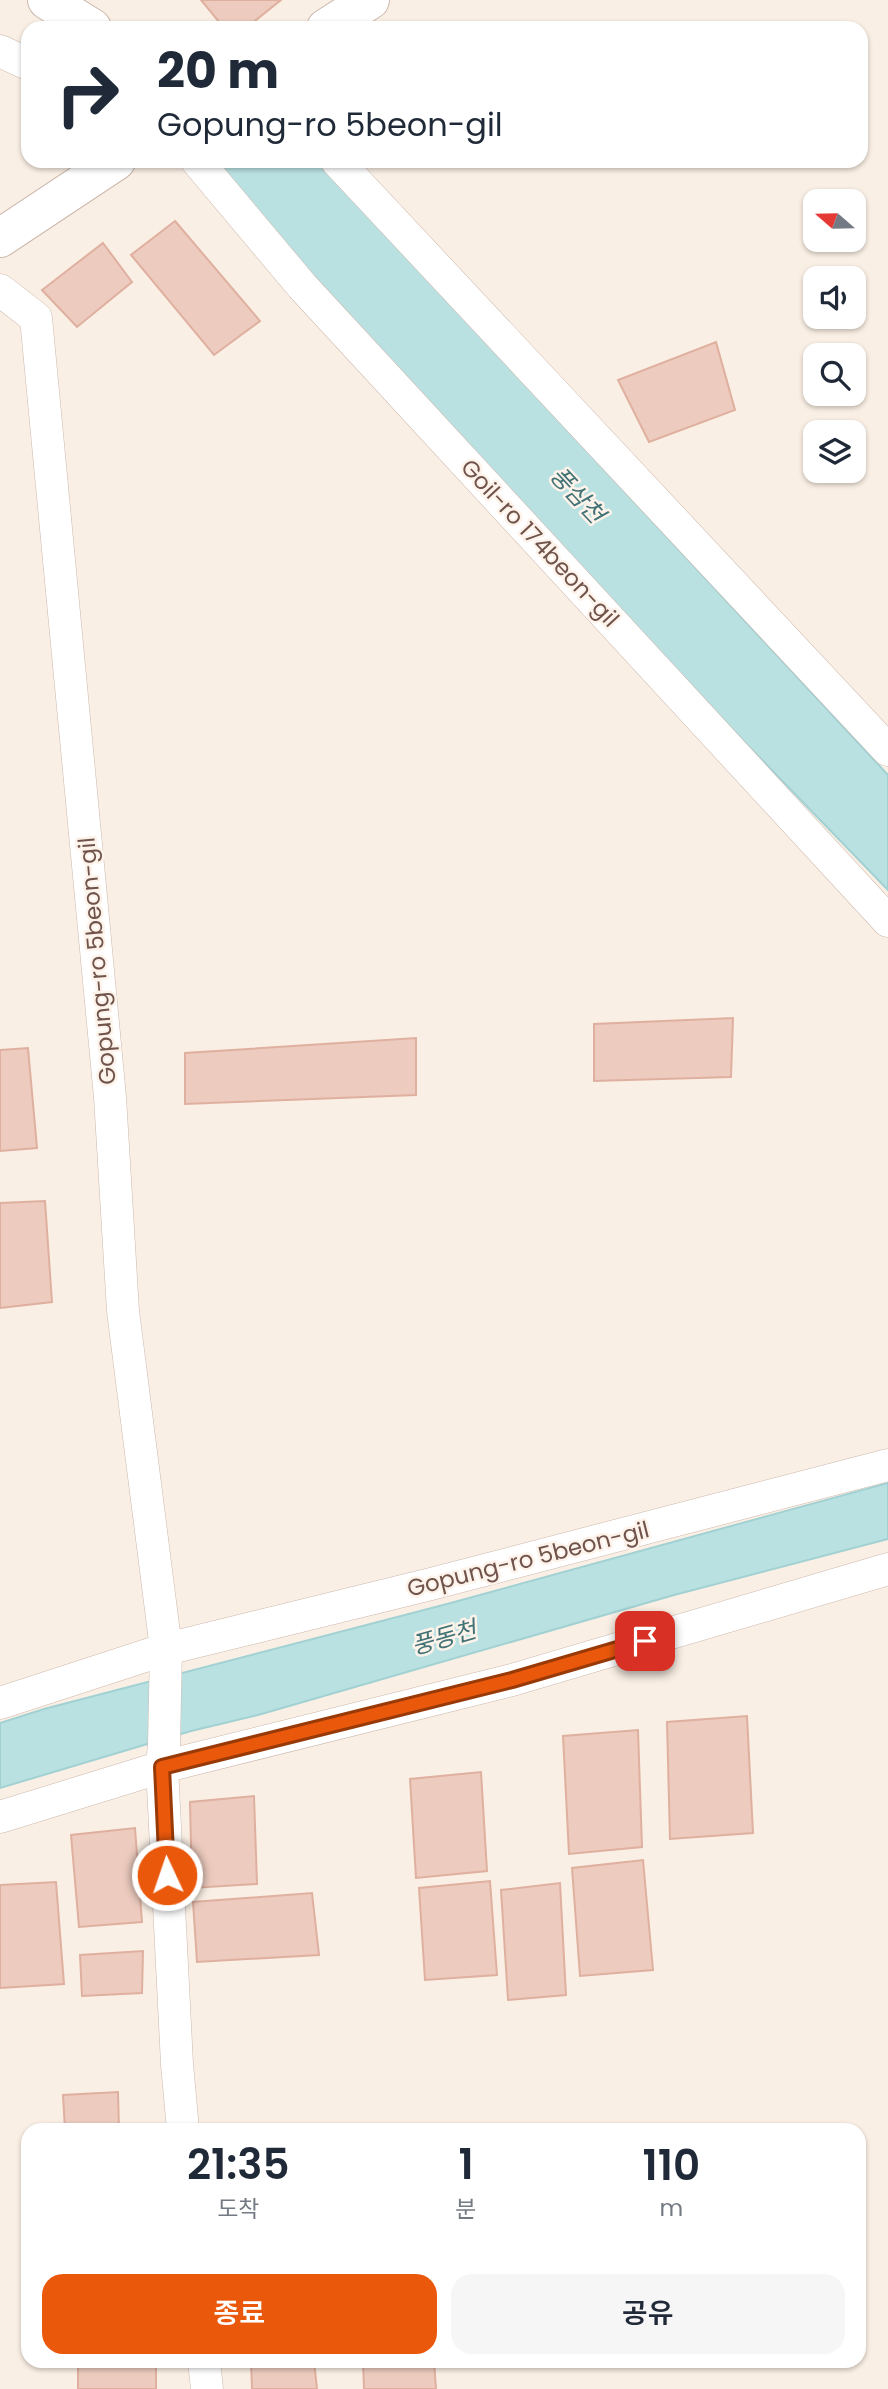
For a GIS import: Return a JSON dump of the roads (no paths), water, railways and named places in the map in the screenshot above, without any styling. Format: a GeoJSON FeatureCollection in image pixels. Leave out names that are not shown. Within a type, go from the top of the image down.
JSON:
{"type":"FeatureCollection","features":[{"type":"Feature","properties":{"kind":"street"},"geometry":{"type":"LineString","coordinates":[[47,0],[81,21]]}},
{"type":"Feature","properties":{"kind":"street"},"geometry":{"type":"LineString","coordinates":[[337,21],[370,0]]}},
{"type":"Feature","properties":{"kind":"street"},"geometry":{"type":"LineString","coordinates":[[0,51],[21,61]]}},
{"type":"Feature","properties":{"kind":"street"},"geometry":{"type":"LineString","coordinates":[[0,238],[105,168]]}},
{"type":"Feature","properties":{"kind":"street","name":"Goil-ro 174beon-gil"},"geometry":{"type":"LineString","coordinates":[[203,168],[303,286],[888,921]]}},
{"type":"Feature","properties":{"kind":"street"},"geometry":{"type":"LineString","coordinates":[[344,168],[888,750]]}},
{"type":"Feature","properties":{"kind":"street","name":"Gopung-ro 5beon-gil"},"geometry":{"type":"LineString","coordinates":[[0,290],[36,318],[110,1097],[123,1311],[167,1657]]}},
{"type":"Feature","properties":{"kind":"street","name":"Gopung-ro 5beon-gil"},"geometry":{"type":"LineString","coordinates":[[0,1703],[444,1580],[888,1465]]}},
{"type":"Feature","properties":{"kind":"street"},"geometry":{"type":"LineString","coordinates":[[0,1817],[163,1756],[512,1680],[888,1569]]}},
{"type":"Feature","properties":{"kind":"street"},"geometry":{"type":"LineString","coordinates":[[167,1657],[163,1756],[177,2064],[182,2123]]}},
{"type":"Feature","properties":{"kind":"street"},"geometry":{"type":"LineString","coordinates":[[205,2368],[207,2389]]}},
{"type":"Feature","properties":{"kind":"water","name":"풍삼천"},"geometry":{"type":"Polygon","coordinates":[[[211,168],[324,168],[888,775],[888,890],[730,727],[211,168]]]}},
{"type":"Feature","properties":{"kind":"water","name":"풍동천"},"geometry":{"type":"Polygon","coordinates":[[[888,1483],[888,1539],[674,1595],[258,1715],[191,1731],[0,1788],[0,1723],[888,1483]]]}}]}
